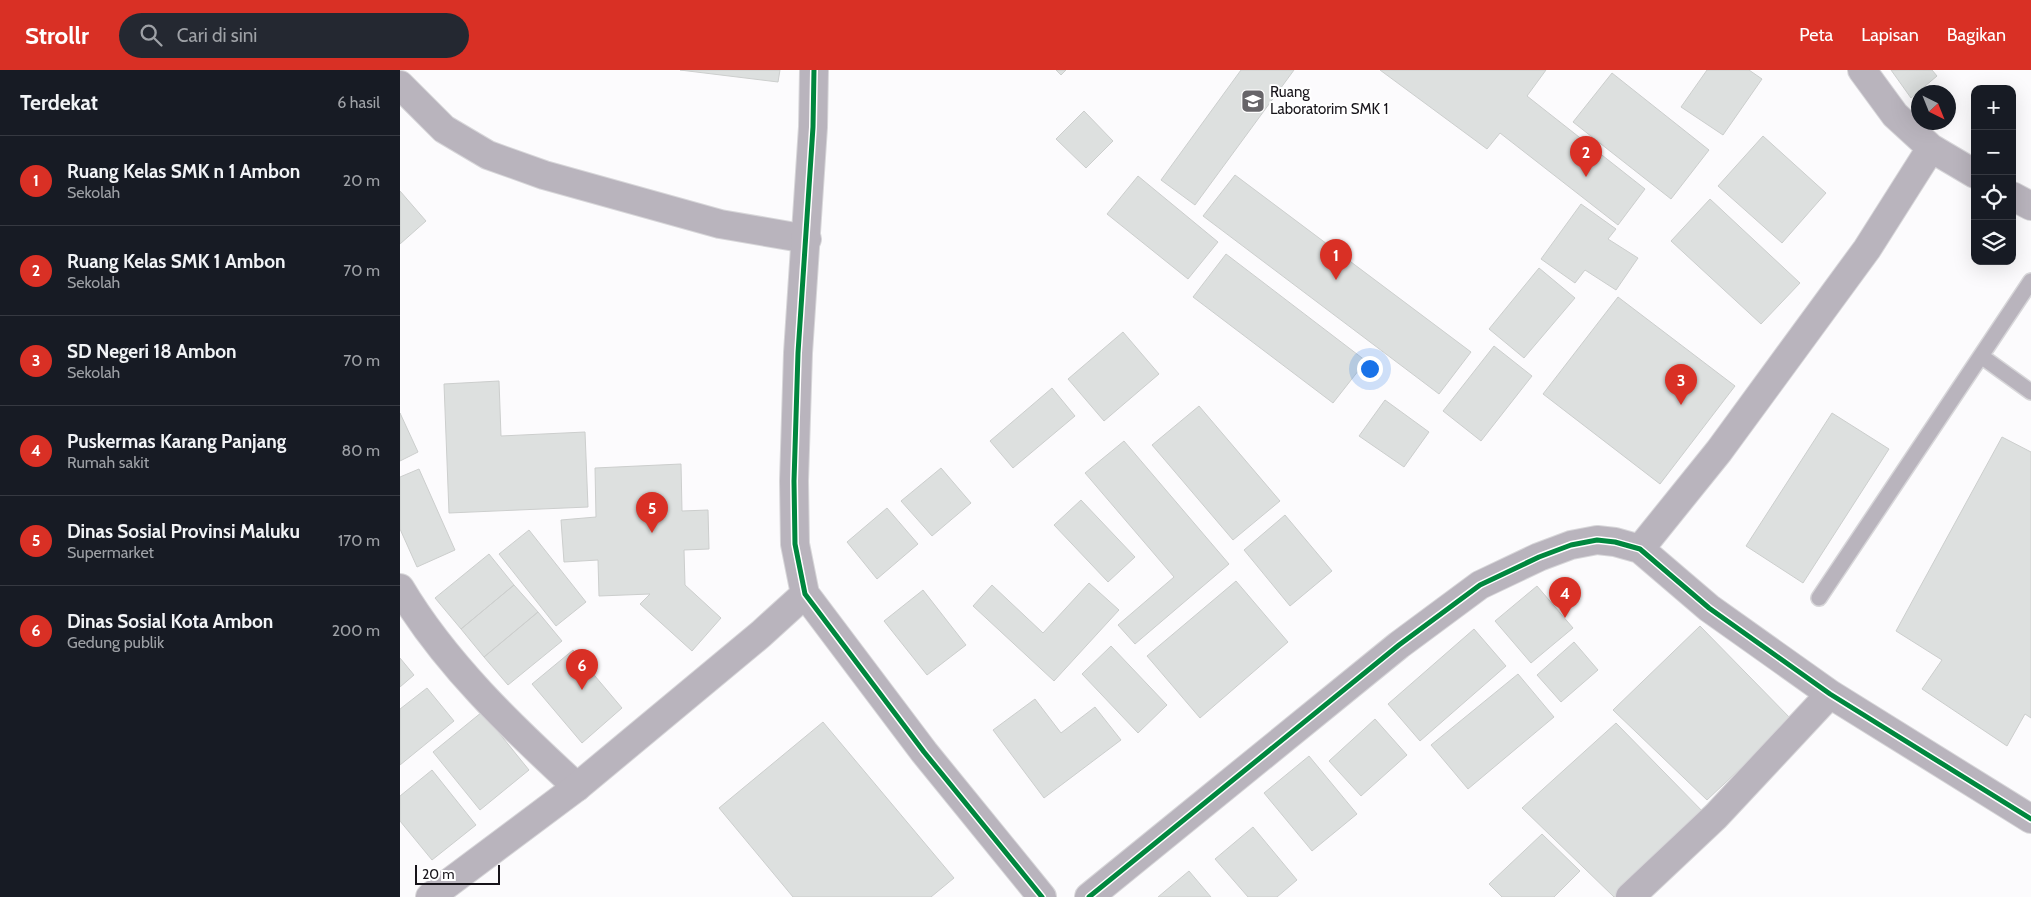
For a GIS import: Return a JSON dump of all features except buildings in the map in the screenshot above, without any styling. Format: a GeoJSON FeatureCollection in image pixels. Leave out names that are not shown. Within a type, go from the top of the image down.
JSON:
{"type":"FeatureCollection","features":[{"type":"Feature","properties":{"kind":"street"},"geometry":{"type":"LineString","coordinates":[[814,70],[807,239],[798,353],[794,481],[795,544],[805,594],[924,752],[1042,897]]}},
{"type":"Feature","properties":{"kind":"street"},"geometry":{"type":"LineString","coordinates":[[1862,70],[1895,115],[1931,148],[1971,172]]}},
{"type":"Feature","properties":{"kind":"street"},"geometry":{"type":"LineString","coordinates":[[400,85],[444,129],[488,155],[544,175],[720,224],[807,239]]}},
{"type":"Feature","properties":{"kind":"street"},"geometry":{"type":"LineString","coordinates":[[1640,549],[1719,451],[1867,249],[1931,148]]}},
{"type":"Feature","properties":{"kind":"street"},"geometry":{"type":"LineString","coordinates":[[2016,198],[2031,206]]}},
{"type":"Feature","properties":{"kind":"street"},"geometry":{"type":"LineString","coordinates":[[1089,897],[1399,646],[1480,585],[1539,557],[1571,545],[1597,540],[1615,542],[1640,549],[1709,608],[1830,694],[2031,819]]}},
{"type":"Feature","properties":{"kind":"street"},"geometry":{"type":"LineString","coordinates":[[400,588],[413,610],[466,677],[534,748],[577,787]]}},
{"type":"Feature","properties":{"kind":"street"},"geometry":{"type":"LineString","coordinates":[[430,897],[577,787],[761,634],[805,594]]}},
{"type":"Feature","properties":{"kind":"street"},"geometry":{"type":"LineString","coordinates":[[1630,897],[1716,816],[1830,694]]}},
{"type":"Feature","properties":{"kind":"lane"},"geometry":{"type":"LineString","coordinates":[[1819,598],[2031,281]]}},
{"type":"Feature","properties":{"kind":"lane"},"geometry":{"type":"LineString","coordinates":[[1982,356],[2030,389]]}},
{"type":"Feature","properties":{"kind":"cycle path"},"geometry":{"type":"LineString","coordinates":[[814,70],[813,127],[798,353],[794,481],[795,544],[805,594],[924,752],[1042,897]]}},
{"type":"Feature","properties":{"kind":"cycle path"},"geometry":{"type":"LineString","coordinates":[[1089,897],[1399,645],[1480,585],[1539,557],[1571,545],[1597,540],[1615,542],[1640,549],[1709,608],[1830,694],[2031,819]]}},
{"type":"Feature","properties":{"kind":"place","name":"Ruang Laboratorim SMK 1"},"geometry":{"type":"Point","coordinates":[1253,101]}},
{"type":"Feature","properties":{"kind":"place","name":"Ruang Kelas SMK 1 Ambon"},"geometry":{"type":"Point","coordinates":[1586,177]}},
{"type":"Feature","properties":{"kind":"place","name":"Ruang Kelas SMK n 1 Ambon"},"geometry":{"type":"Point","coordinates":[1336,280]}},
{"type":"Feature","properties":{"kind":"place","name":"SD Negeri 18 Ambon"},"geometry":{"type":"Point","coordinates":[1681,405]}},
{"type":"Feature","properties":{"kind":"place","name":"Dinas Sosial Provinsi Maluku"},"geometry":{"type":"Point","coordinates":[652,533]}},
{"type":"Feature","properties":{"kind":"place","name":"Puskermas Karang Panjang"},"geometry":{"type":"Point","coordinates":[1565,618]}},
{"type":"Feature","properties":{"kind":"place","name":"Dinas Sosial Kota Ambon"},"geometry":{"type":"Point","coordinates":[582,690]}}]}
